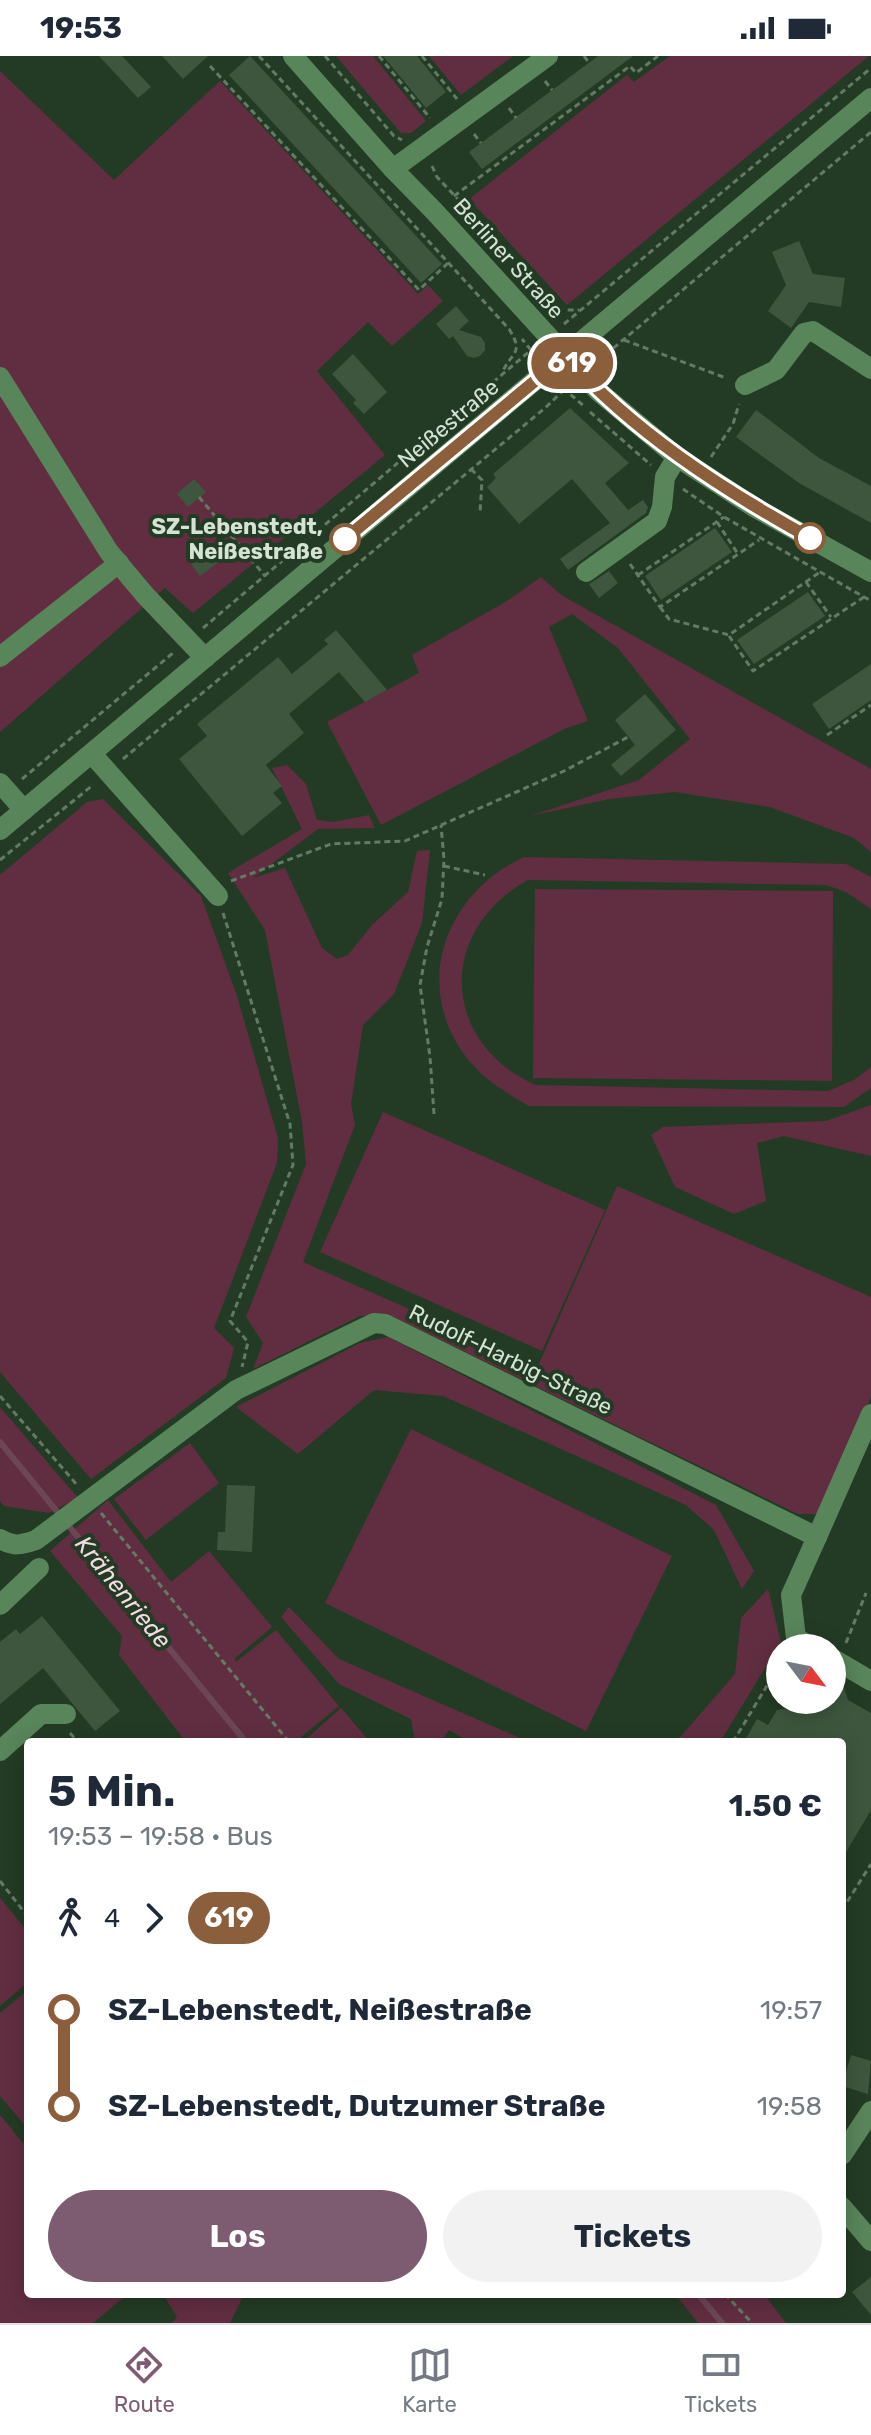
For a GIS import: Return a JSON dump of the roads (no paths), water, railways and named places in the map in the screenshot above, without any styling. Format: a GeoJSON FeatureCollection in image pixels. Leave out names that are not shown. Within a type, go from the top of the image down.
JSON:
{"type":"FeatureCollection","features":[{"type":"Feature","properties":{"kind":"street","name":"Berliner Straße"},"geometry":{"type":"LineString","coordinates":[[293,56],[598,391],[677,457],[754,507],[871,572]]}},
{"type":"Feature","properties":{"kind":"street"},"geometry":{"type":"LineString","coordinates":[[393,169],[548,56]]}},
{"type":"Feature","properties":{"kind":"street","name":"Neißestraße"},"geometry":{"type":"LineString","coordinates":[[0,830],[871,98]]}},
{"type":"Feature","properties":{"kind":"street"},"geometry":{"type":"LineString","coordinates":[[745,385],[776,370],[804,333],[813,331],[871,369]]}},
{"type":"Feature","properties":{"kind":"street"},"geometry":{"type":"LineString","coordinates":[[0,377],[119,563],[205,658]]}},
{"type":"Feature","properties":{"kind":"street"},"geometry":{"type":"LineString","coordinates":[[586,572],[657,521],[662,507],[665,477],[677,457]]}},
{"type":"Feature","properties":{"kind":"street"},"geometry":{"type":"LineString","coordinates":[[0,657],[119,563]]}},
{"type":"Feature","properties":{"kind":"street"},"geometry":{"type":"LineString","coordinates":[[92,754],[215,892]]}},
{"type":"Feature","properties":{"kind":"street"},"geometry":{"type":"LineString","coordinates":[[4,787],[24,810]]}},
{"type":"Feature","properties":{"kind":"street","name":"Rudolf-Harbig-Straße"},"geometry":{"type":"LineString","coordinates":[[0,1539],[10,1545],[21,1546],[48,1532],[236,1390],[374,1323],[385,1324],[817,1537]]}},
{"type":"Feature","properties":{"kind":"street"},"geometry":{"type":"LineString","coordinates":[[796,1634],[791,1595],[871,1414]]}},
{"type":"Feature","properties":{"kind":"street"},"geometry":{"type":"LineString","coordinates":[[0,1605],[39,1568]]}},
{"type":"Feature","properties":{"kind":"street"},"geometry":{"type":"LineString","coordinates":[[846,1666],[871,1681]]}},
{"type":"Feature","properties":{"kind":"street"},"geometry":{"type":"LineString","coordinates":[[0,1751],[41,1714],[66,1714]]}},
{"type":"Feature","properties":{"kind":"street"},"geometry":{"type":"LineString","coordinates":[[846,2149],[871,2111]]}},
{"type":"Feature","properties":{"kind":"street"},"geometry":{"type":"LineString","coordinates":[[846,2212],[871,2241]]}},
{"type":"Feature","properties":{"kind":"waterway","name":"Krähenriede"},"geometry":{"type":"LineString","coordinates":[[0,1442],[243,1738]]}},
{"type":"Feature","properties":{"kind":"waterway","name":"Krähenriede"},"geometry":{"type":"LineString","coordinates":[[701,2298],[722,2323]]}},
{"type":"Feature","properties":{"kind":"place","name":"SZ-Lebenstedt, Neißestraße"},"geometry":{"type":"Point","coordinates":[345,539]}}]}
